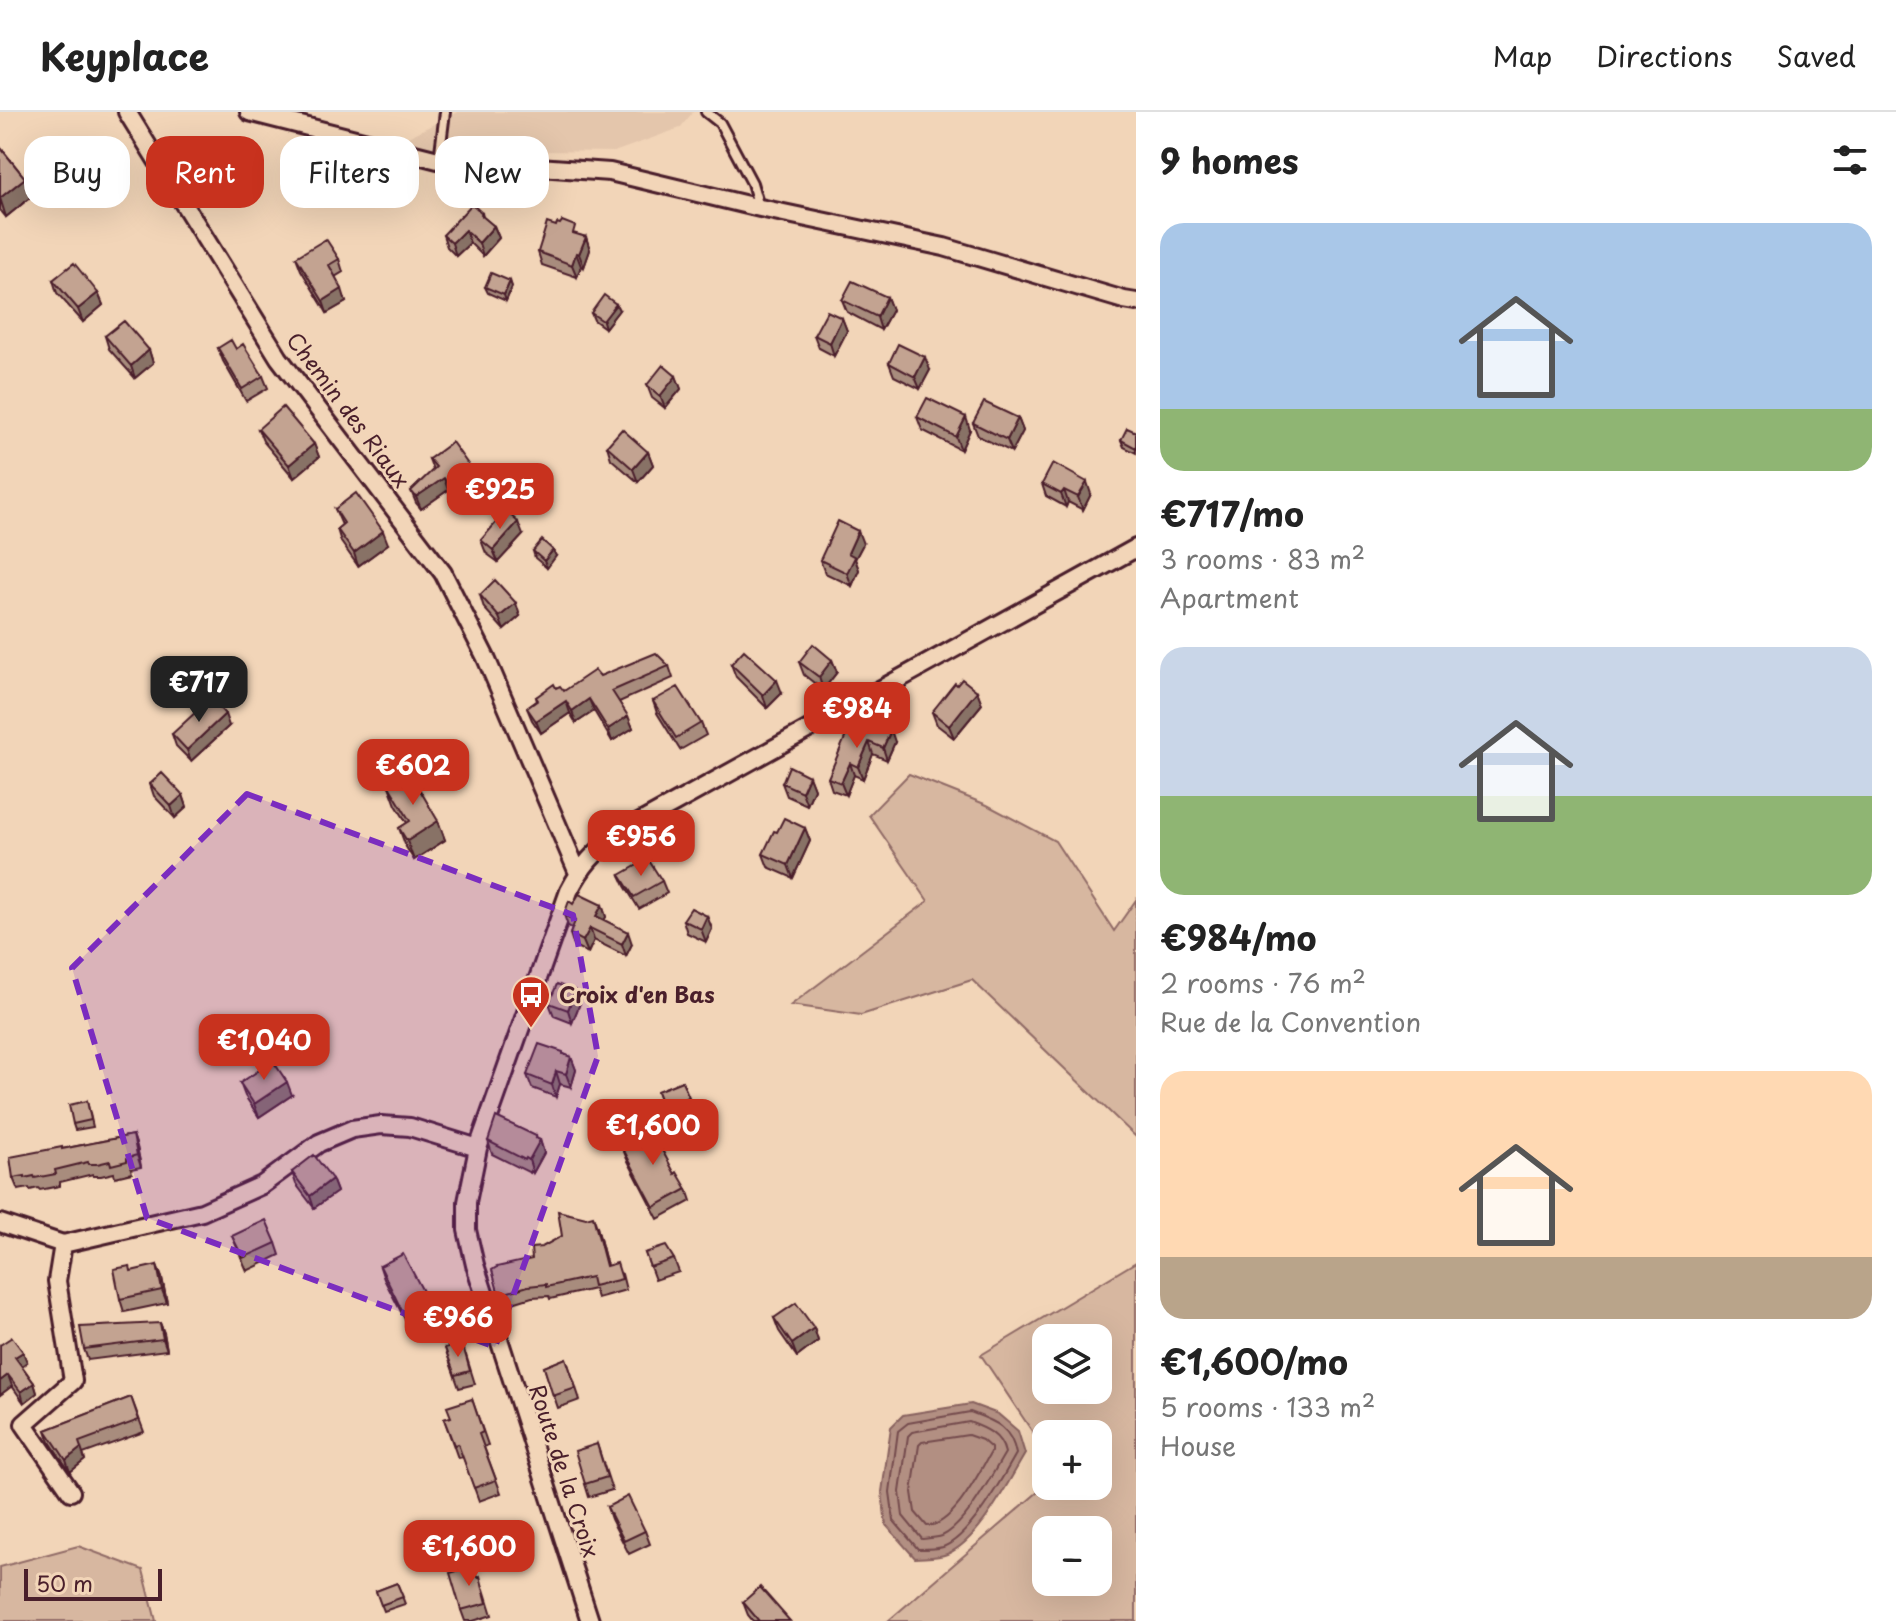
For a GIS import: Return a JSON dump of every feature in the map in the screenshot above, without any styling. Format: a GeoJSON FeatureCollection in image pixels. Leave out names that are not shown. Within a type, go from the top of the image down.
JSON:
{"type":"FeatureCollection","features":[{"type":"Feature","properties":{"kind":"street","name":"Chemin des Riaux"},"geometry":{"type":"LineString","coordinates":[[127,112],[279,358],[443,573],[486,658],[578,873]]}},
{"type":"Feature","properties":{"kind":"street"},"geometry":{"type":"LineString","coordinates":[[249,112],[435,159]]}},
{"type":"Feature","properties":{"kind":"street"},"geometry":{"type":"LineString","coordinates":[[549,168],[610,172],[944,247],[1136,302]]}},
{"type":"Feature","properties":{"kind":"street","name":"Route de la Croix"},"geometry":{"type":"LineString","coordinates":[[590,1621],[475,1265],[467,1230],[467,1202],[478,1148],[559,917],[578,873],[591,855],[617,835],[1136,548]]}},
{"type":"Feature","properties":{"kind":"street"},"geometry":{"type":"LineString","coordinates":[[0,1223],[63,1244],[202,1212],[262,1185],[319,1143],[352,1129],[381,1125],[410,1127],[478,1148]]}},
{"type":"Feature","properties":{"kind":"street"},"geometry":{"type":"LineString","coordinates":[[63,1244],[57,1281],[73,1381],[24,1424],[71,1492]]}},
{"type":"Feature","properties":{"kind":"lane"},"geometry":{"type":"LineString","coordinates":[[442,136],[445,112]]}},
{"type":"Feature","properties":{"kind":"lane"},"geometry":{"type":"LineString","coordinates":[[706,112],[720,123],[752,183],[760,208]]}},
{"type":"Feature","properties":{"kind":"lane"},"geometry":{"type":"LineString","coordinates":[[720,123],[722,112]]}},
{"type":"Feature","properties":{"kind":"highlighted area"},"geometry":{"type":"Polygon","coordinates":[[[247,794],[573,915],[598,1056],[495,1347],[147,1218],[72,968],[247,794]]]}},
{"type":"Feature","properties":{"kind":"shaded area"},"geometry":{"type":"Polygon","coordinates":[[[458,112],[693,112],[680,128],[614,152],[549,151],[549,136],[435,136],[435,148],[419,146],[419,136],[410,136],[458,112]]]}},
{"type":"Feature","properties":{"kind":"shaded area"},"geometry":{"type":"Polygon","coordinates":[[[909,774],[987,805],[1055,841],[1114,931],[1136,900],[1136,1137],[972,980],[861,1015],[791,1005],[928,901],[869,815],[909,774]]]}},
{"type":"Feature","properties":{"kind":"shaded area"},"geometry":{"type":"Polygon","coordinates":[[[1136,1262],[1136,1621],[888,1621],[1032,1497],[1032,1500],[1112,1500],[1112,1420],[1032,1420],[1032,1431],[981,1355],[1032,1324],[1032,1404],[1112,1404],[1112,1324],[1033,1324],[1136,1262]]]}},
{"type":"Feature","properties":{"kind":"shaded area"},"geometry":{"type":"Polygon","coordinates":[[[78,1546],[143,1570],[156,1621],[0,1621],[0,1567],[78,1546]]]}},
{"type":"Feature","properties":{"kind":"water"},"geometry":{"type":"Polygon","coordinates":[[[971,1404],[998,1414],[1018,1431],[1025,1454],[991,1510],[970,1537],[947,1554],[915,1558],[886,1525],[882,1492],[891,1427],[903,1415],[971,1404]]]}},
{"type":"Feature","properties":{"kind":"building"},"geometry":{"type":"Polygon","coordinates":[[[0,147],[24,179],[0,198],[0,147]]]}},
{"type":"Feature","properties":{"kind":"building"},"geometry":{"type":"Polygon","coordinates":[[[468,208],[476,208],[494,226],[479,243],[465,230],[452,243],[443,235],[468,208]]]}},
{"type":"Feature","properties":{"kind":"building"},"geometry":{"type":"Polygon","coordinates":[[[562,221],[575,226],[573,233],[586,237],[572,265],[538,252],[547,223],[556,226],[562,221]]]}},
{"type":"Feature","properties":{"kind":"building"},"geometry":{"type":"Polygon","coordinates":[[[326,239],[339,259],[329,265],[342,289],[323,301],[296,257],[326,239]]]}},
{"type":"Feature","properties":{"kind":"building"},"geometry":{"type":"Polygon","coordinates":[[[74,263],[98,293],[78,309],[53,280],[74,263]]]}},
{"type":"Feature","properties":{"kind":"building"},"geometry":{"type":"Polygon","coordinates":[[[491,273],[510,281],[504,295],[485,287],[491,273]]]}},
{"type":"Feature","properties":{"kind":"building"},"geometry":{"type":"Polygon","coordinates":[[[852,281],[887,297],[877,317],[842,300],[852,281]]]}},
{"type":"Feature","properties":{"kind":"building"},"geometry":{"type":"Polygon","coordinates":[[[604,295],[616,304],[603,321],[591,313],[604,295]]]}},
{"type":"Feature","properties":{"kind":"building"},"geometry":{"type":"Polygon","coordinates":[[[827,311],[842,318],[830,343],[814,335],[827,311]]]}},
{"type":"Feature","properties":{"kind":"building"},"geometry":{"type":"Polygon","coordinates":[[[124,321],[149,350],[131,366],[105,336],[124,321]]]}},
{"type":"Feature","properties":{"kind":"building"},"geometry":{"type":"Polygon","coordinates":[[[231,340],[236,349],[243,344],[263,376],[242,389],[218,348],[231,340]]]}},
{"type":"Feature","properties":{"kind":"building"},"geometry":{"type":"Polygon","coordinates":[[[898,344],[925,357],[915,377],[889,363],[898,344]]]}},
{"type":"Feature","properties":{"kind":"building"},"geometry":{"type":"Polygon","coordinates":[[[663,365],[676,376],[660,396],[647,385],[663,365]]]}},
{"type":"Feature","properties":{"kind":"building"},"geometry":{"type":"Polygon","coordinates":[[[927,398],[966,417],[956,437],[917,417],[927,398]]]}},
{"type":"Feature","properties":{"kind":"building"},"geometry":{"type":"Polygon","coordinates":[[[984,402],[1018,418],[1007,440],[973,423],[984,402]]]}},
{"type":"Feature","properties":{"kind":"building"},"geometry":{"type":"Polygon","coordinates":[[[283,407],[314,444],[289,465],[258,429],[283,407]]]}},
{"type":"Feature","properties":{"kind":"building"},"geometry":{"type":"Polygon","coordinates":[[[1127,428],[1136,432],[1136,448],[1121,440],[1127,428]]]}},
{"type":"Feature","properties":{"kind":"building"},"geometry":{"type":"Polygon","coordinates":[[[622,429],[648,452],[633,469],[607,446],[622,429]]]}},
{"type":"Feature","properties":{"kind":"building"},"geometry":{"type":"Polygon","coordinates":[[[452,442],[476,480],[459,493],[444,478],[416,497],[411,491],[436,467],[429,459],[452,442]]]}},
{"type":"Feature","properties":{"kind":"building"},"geometry":{"type":"Polygon","coordinates":[[[1053,463],[1087,482],[1078,497],[1064,490],[1061,494],[1042,484],[1053,463]]]}},
{"type":"Feature","properties":{"kind":"building"},"geometry":{"type":"Polygon","coordinates":[[[356,493],[383,531],[354,553],[337,529],[344,523],[335,509],[356,493]]]}},
{"type":"Feature","properties":{"kind":"building"},"geometry":{"type":"Polygon","coordinates":[[[506,511],[518,522],[493,550],[481,540],[506,511]]]}},
{"type":"Feature","properties":{"kind":"building"},"geometry":{"type":"Polygon","coordinates":[[[838,521],[858,531],[848,553],[855,557],[847,573],[820,560],[838,521]]]}},
{"type":"Feature","properties":{"kind":"building"},"geometry":{"type":"Polygon","coordinates":[[[542,540],[553,550],[544,561],[533,551],[542,540]]]}},
{"type":"Feature","properties":{"kind":"building"},"geometry":{"type":"Polygon","coordinates":[[[495,580],[516,603],[499,617],[480,595],[495,580]]]}},
{"type":"Feature","properties":{"kind":"building"},"geometry":{"type":"Polygon","coordinates":[[[813,644],[832,660],[819,677],[799,662],[813,644]]]}},
{"type":"Feature","properties":{"kind":"building"},"geometry":{"type":"Polygon","coordinates":[[[744,650],[777,680],[763,695],[731,664],[744,650]]]}},
{"type":"Feature","properties":{"kind":"building"},"geometry":{"type":"Polygon","coordinates":[[[656,653],[669,666],[612,691],[628,716],[608,729],[589,699],[572,711],[566,701],[536,721],[527,708],[554,684],[564,691],[595,670],[600,676],[656,653]]]}},
{"type":"Feature","properties":{"kind":"building"},"geometry":{"type":"Polygon","coordinates":[[[962,679],[977,691],[949,726],[932,712],[955,683],[957,685],[962,679]]]}},
{"type":"Feature","properties":{"kind":"building"},"geometry":{"type":"Polygon","coordinates":[[[678,687],[701,723],[676,738],[653,701],[678,687]]]}},
{"type":"Feature","properties":{"kind":"building"},"geometry":{"type":"Polygon","coordinates":[[[211,698],[225,714],[187,750],[172,734],[211,698]]]}},
{"type":"Feature","properties":{"kind":"building"},"geometry":{"type":"Polygon","coordinates":[[[871,721],[891,730],[883,748],[869,742],[858,767],[850,763],[841,783],[828,778],[847,733],[863,739],[871,721]]]}},
{"type":"Feature","properties":{"kind":"building"},"geometry":{"type":"Polygon","coordinates":[[[789,766],[809,776],[802,792],[782,783],[789,766]]]}},
{"type":"Feature","properties":{"kind":"building"},"geometry":{"type":"Polygon","coordinates":[[[162,773],[183,795],[171,806],[150,784],[162,773]]]}},
{"type":"Feature","properties":{"kind":"building"},"geometry":{"type":"Polygon","coordinates":[[[410,773],[438,821],[407,841],[399,828],[410,821],[389,786],[410,773]]]}},
{"type":"Feature","properties":{"kind":"building"},"geometry":{"type":"Polygon","coordinates":[[[784,818],[805,828],[788,865],[763,854],[784,818]]]}},
{"type":"Feature","properties":{"kind":"building"},"geometry":{"type":"Polygon","coordinates":[[[648,859],[662,881],[634,897],[620,875],[648,859]]]}},
{"type":"Feature","properties":{"kind":"building"},"geometry":{"type":"Polygon","coordinates":[[[579,894],[602,905],[596,916],[628,932],[622,944],[590,928],[583,941],[570,934],[575,921],[564,915],[569,901],[573,904],[579,894]]]}},
{"type":"Feature","properties":{"kind":"building"},"geometry":{"type":"Polygon","coordinates":[[[691,908],[707,916],[701,929],[683,920],[691,908]]]}},
{"type":"Feature","properties":{"kind":"building"},"geometry":{"type":"Polygon","coordinates":[[[557,984],[575,991],[568,1010],[549,1003],[557,984]]]}},
{"type":"Feature","properties":{"kind":"building"},"geometry":{"type":"Polygon","coordinates":[[[539,1044],[571,1057],[566,1074],[556,1071],[552,1085],[527,1075],[539,1044]]]}},
{"type":"Feature","properties":{"kind":"building"},"geometry":{"type":"Polygon","coordinates":[[[273,1061],[287,1082],[254,1104],[240,1083],[273,1061]]]}},
{"type":"Feature","properties":{"kind":"building"},"geometry":{"type":"Polygon","coordinates":[[[682,1081],[689,1097],[663,1107],[657,1091],[682,1081]]]}},
{"type":"Feature","properties":{"kind":"building"},"geometry":{"type":"Polygon","coordinates":[[[87,1101],[91,1120],[73,1124],[69,1105],[87,1101]]]}},
{"type":"Feature","properties":{"kind":"building"},"geometry":{"type":"Polygon","coordinates":[[[496,1117],[540,1140],[529,1160],[488,1141],[496,1117]]]}},
{"type":"Feature","properties":{"kind":"building"},"geometry":{"type":"Polygon","coordinates":[[[649,1126],[675,1174],[677,1172],[687,1189],[654,1207],[622,1147],[627,1145],[624,1138],[649,1126]]]}},
{"type":"Feature","properties":{"kind":"building"},"geometry":{"type":"Polygon","coordinates":[[[133,1135],[137,1155],[127,1158],[127,1161],[111,1165],[110,1161],[97,1164],[88,1162],[55,1170],[56,1174],[13,1178],[10,1157],[133,1135]]]}},
{"type":"Feature","properties":{"kind":"building"},"geometry":{"type":"Polygon","coordinates":[[[314,1155],[332,1179],[310,1196],[292,1172],[314,1155]]]}},
{"type":"Feature","properties":{"kind":"building"},"geometry":{"type":"Polygon","coordinates":[[[558,1211],[586,1218],[593,1216],[606,1266],[617,1263],[622,1279],[593,1286],[591,1277],[546,1287],[546,1284],[528,1286],[499,1295],[492,1270],[532,1259],[531,1248],[542,1247],[562,1236],[558,1211]]]}},
{"type":"Feature","properties":{"kind":"building"},"geometry":{"type":"Polygon","coordinates":[[[266,1220],[276,1243],[243,1258],[232,1236],[266,1220]]]}},
{"type":"Feature","properties":{"kind":"building"},"geometry":{"type":"Polygon","coordinates":[[[666,1246],[674,1259],[650,1267],[645,1253],[666,1246]]]}},
{"type":"Feature","properties":{"kind":"building"},"geometry":{"type":"Polygon","coordinates":[[[403,1254],[432,1308],[407,1321],[380,1266],[403,1254]]]}},
{"type":"Feature","properties":{"kind":"building"},"geometry":{"type":"Polygon","coordinates":[[[157,1265],[162,1290],[120,1299],[114,1269],[130,1266],[131,1271],[157,1265]]]}},
{"type":"Feature","properties":{"kind":"building"},"geometry":{"type":"Polygon","coordinates":[[[796,1303],[814,1328],[792,1344],[774,1318],[796,1303]]]}},
{"type":"Feature","properties":{"kind":"building"},"geometry":{"type":"Polygon","coordinates":[[[160,1323],[163,1339],[84,1349],[80,1327],[160,1323]]]}},
{"type":"Feature","properties":{"kind":"building"},"geometry":{"type":"Polygon","coordinates":[[[12,1337],[23,1352],[15,1357],[34,1383],[21,1392],[8,1375],[0,1381],[0,1345],[12,1337]]]}},
{"type":"Feature","properties":{"kind":"building"},"geometry":{"type":"Polygon","coordinates":[[[462,1342],[470,1371],[455,1375],[445,1348],[462,1342]]]}},
{"type":"Feature","properties":{"kind":"building"},"geometry":{"type":"Polygon","coordinates":[[[566,1358],[576,1388],[553,1396],[544,1367],[566,1358]]]}},
{"type":"Feature","properties":{"kind":"building"},"geometry":{"type":"Polygon","coordinates":[[[131,1397],[139,1420],[79,1442],[81,1448],[66,1460],[46,1430],[131,1397]]]}},
{"type":"Feature","properties":{"kind":"building"},"geometry":{"type":"Polygon","coordinates":[[[472,1399],[483,1432],[479,1434],[496,1480],[474,1488],[458,1444],[454,1445],[444,1419],[451,1417],[447,1407],[472,1399]]]}},
{"type":"Feature","properties":{"kind":"building"},"geometry":{"type":"Polygon","coordinates":[[[597,1444],[607,1477],[585,1484],[575,1451],[597,1444]]]}},
{"type":"Feature","properties":{"kind":"building"},"geometry":{"type":"Polygon","coordinates":[[[628,1496],[645,1531],[624,1541],[607,1507],[628,1496]]]}},
{"type":"Feature","properties":{"kind":"building"},"geometry":{"type":"Polygon","coordinates":[[[474,1566],[487,1603],[461,1610],[450,1573],[474,1566]]]}},
{"type":"Feature","properties":{"kind":"building"},"geometry":{"type":"Polygon","coordinates":[[[397,1583],[403,1597],[381,1605],[376,1591],[397,1583]]]}},
{"type":"Feature","properties":{"kind":"building"},"geometry":{"type":"Polygon","coordinates":[[[760,1587],[790,1621],[759,1621],[743,1602],[760,1587]]]}},
{"type":"Feature","properties":{"kind":"place","name":"Croix d'en Bas"},"geometry":{"type":"Point","coordinates":[531,1029]}}]}
